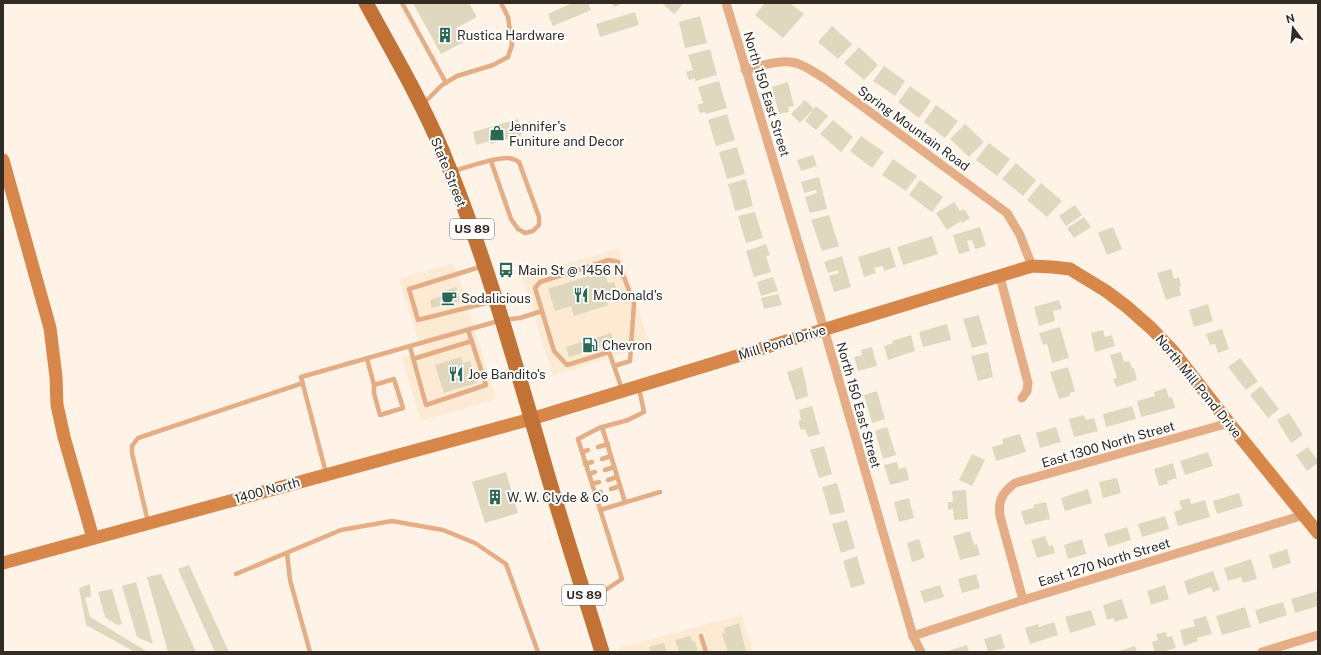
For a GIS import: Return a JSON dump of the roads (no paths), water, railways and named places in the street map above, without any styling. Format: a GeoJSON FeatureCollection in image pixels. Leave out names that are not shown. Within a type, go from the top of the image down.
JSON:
{"type":"FeatureCollection","features":[{"type":"Feature","properties":{"kind":"main road","name":"State Street"},"geometry":{"type":"LineString","coordinates":[[366,3],[407,77],[441,148],[471,227],[496,300],[531,419]]}},
{"type":"Feature","properties":{"kind":"main road"},"geometry":{"type":"LineString","coordinates":[[3,160],[5,174],[50,328],[58,405],[64,437],[93,538]]}},
{"type":"Feature","properties":{"kind":"main road","name":"Mill Pond Drive"},"geometry":{"type":"LineString","coordinates":[[531,419],[1032,266]]}},
{"type":"Feature","properties":{"kind":"main road","name":"North Mill Pond Drive"},"geometry":{"type":"LineString","coordinates":[[1032,266],[1070,269],[1106,291],[1151,328],[1173,351],[1318,533]]}},
{"type":"Feature","properties":{"kind":"main road","name":"1400 North"},"geometry":{"type":"LineString","coordinates":[[3,563],[148,522],[531,419]]}},
{"type":"Feature","properties":{"kind":"main road","name":"US 89"},"geometry":{"type":"LineString","coordinates":[[531,419],[602,652]]}},
{"type":"Feature","properties":{"kind":"street","name":"North 150 East Street"},"geometry":{"type":"LineString","coordinates":[[726,3],[824,329],[912,636],[921,652]]}},
{"type":"Feature","properties":{"kind":"street","name":"Spring Mountain Road"},"geometry":{"type":"LineString","coordinates":[[746,70],[783,62],[796,63],[808,68],[824,78],[1007,213],[1020,235],[1032,266]]}},
{"type":"Feature","properties":{"kind":"street"},"geometry":{"type":"LineString","coordinates":[[1000,277],[1028,383],[1027,391],[1022,398]]}},
{"type":"Feature","properties":{"kind":"street","name":"East 1300 North Street"},"geometry":{"type":"LineString","coordinates":[[1023,600],[1000,516],[999,507],[1001,499],[1007,490],[1015,483],[1229,423]]}},
{"type":"Feature","properties":{"kind":"street","name":"East 1270 North Street"},"geometry":{"type":"LineString","coordinates":[[912,636],[1023,600],[1304,515]]}},
{"type":"Feature","properties":{"kind":"street"},"geometry":{"type":"LineString","coordinates":[[1262,652],[1318,635]]}},
{"type":"Feature","properties":{"kind":"lane"},"geometry":{"type":"LineString","coordinates":[[402,3],[446,82]]}},
{"type":"Feature","properties":{"kind":"lane"},"geometry":{"type":"LineString","coordinates":[[421,106],[446,82],[457,76],[493,65],[508,57],[512,45],[508,17],[501,3]]}},
{"type":"Feature","properties":{"kind":"lane"},"geometry":{"type":"LineString","coordinates":[[450,171],[491,161],[508,158],[520,162],[539,217],[539,225],[533,231],[525,233],[518,229],[511,220],[491,161]]}},
{"type":"Feature","properties":{"kind":"lane"},"geometry":{"type":"LineString","coordinates":[[614,366],[630,361],[634,303],[618,262],[609,260],[540,282],[535,288],[554,351],[567,365],[609,352],[614,366],[623,391]]}},
{"type":"Feature","properties":{"kind":"lane"},"geometry":{"type":"LineString","coordinates":[[484,266],[409,289],[418,320],[496,300]]}},
{"type":"Feature","properties":{"kind":"lane"},"geometry":{"type":"LineString","coordinates":[[326,474],[301,377],[502,320],[520,318],[542,311]]}},
{"type":"Feature","properties":{"kind":"lane"},"geometry":{"type":"LineString","coordinates":[[410,347],[426,405],[486,385],[468,330]]}},
{"type":"Feature","properties":{"kind":"lane"},"geometry":{"type":"LineString","coordinates":[[413,359],[472,341]]}},
{"type":"Feature","properties":{"kind":"lane"},"geometry":{"type":"LineString","coordinates":[[367,359],[380,415],[403,408],[394,379],[374,385]]}},
{"type":"Feature","properties":{"kind":"lane"},"geometry":{"type":"LineString","coordinates":[[148,522],[132,453],[132,446],[138,438],[303,384]]}},
{"type":"Feature","properties":{"kind":"lane"},"geometry":{"type":"LineString","coordinates":[[584,595],[607,589],[622,579],[578,439],[602,427],[628,420],[644,412],[638,386]]}},
{"type":"Feature","properties":{"kind":"lane"},"geometry":{"type":"LineString","coordinates":[[602,427],[625,502]]}},
{"type":"Feature","properties":{"kind":"lane"},"geometry":{"type":"LineString","coordinates":[[598,447],[608,444]]}},
{"type":"Feature","properties":{"kind":"lane"},"geometry":{"type":"LineString","coordinates":[[582,452],[588,450]]}},
{"type":"Feature","properties":{"kind":"lane"},"geometry":{"type":"LineString","coordinates":[[602,459],[611,456]]}},
{"type":"Feature","properties":{"kind":"lane"},"geometry":{"type":"LineString","coordinates":[[585,464],[592,462]]}},
{"type":"Feature","properties":{"kind":"lane"},"geometry":{"type":"LineString","coordinates":[[604,470],[614,467]]}},
{"type":"Feature","properties":{"kind":"lane"},"geometry":{"type":"LineString","coordinates":[[589,474],[595,472]]}},
{"type":"Feature","properties":{"kind":"lane"},"geometry":{"type":"LineString","coordinates":[[608,480],[617,477]]}},
{"type":"Feature","properties":{"kind":"lane"},"geometry":{"type":"LineString","coordinates":[[592,484],[599,482]]}},
{"type":"Feature","properties":{"kind":"lane"},"geometry":{"type":"LineString","coordinates":[[611,489],[620,486]]}},
{"type":"Feature","properties":{"kind":"lane"},"geometry":{"type":"LineString","coordinates":[[595,494],[601,492]]}},
{"type":"Feature","properties":{"kind":"lane"},"geometry":{"type":"LineString","coordinates":[[600,510],[660,492]]}},
{"type":"Feature","properties":{"kind":"lane"},"geometry":{"type":"LineString","coordinates":[[236,574],[341,530],[392,521],[443,530],[476,543],[506,564],[538,652]]}},
{"type":"Feature","properties":{"kind":"lane"},"geometry":{"type":"LineString","coordinates":[[287,553],[290,580],[310,652]]}},
{"type":"Feature","properties":{"kind":"lane"},"geometry":{"type":"LineString","coordinates":[[701,636],[706,652]]}},
{"type":"Feature","properties":{"kind":"place","name":"Rustica Hardware"},"geometry":{"type":"Point","coordinates":[445,35]}},
{"type":"Feature","properties":{"kind":"place","name":"Jennifer's Funiture and Decor"},"geometry":{"type":"Point","coordinates":[497,133]}},
{"type":"Feature","properties":{"kind":"place","name":"Main St @ 1456 N"},"geometry":{"type":"Point","coordinates":[506,270]}},
{"type":"Feature","properties":{"kind":"place","name":"McDonald's"},"geometry":{"type":"Point","coordinates":[581,295]}},
{"type":"Feature","properties":{"kind":"place","name":"Sodalicious"},"geometry":{"type":"Point","coordinates":[449,298]}},
{"type":"Feature","properties":{"kind":"place","name":"Chevron"},"geometry":{"type":"Point","coordinates":[590,345]}},
{"type":"Feature","properties":{"kind":"place","name":"Joe Bandito's"},"geometry":{"type":"Point","coordinates":[456,374]}},
{"type":"Feature","properties":{"kind":"place","name":"W. W. Clyde & Co"},"geometry":{"type":"Point","coordinates":[495,497]}}]}
